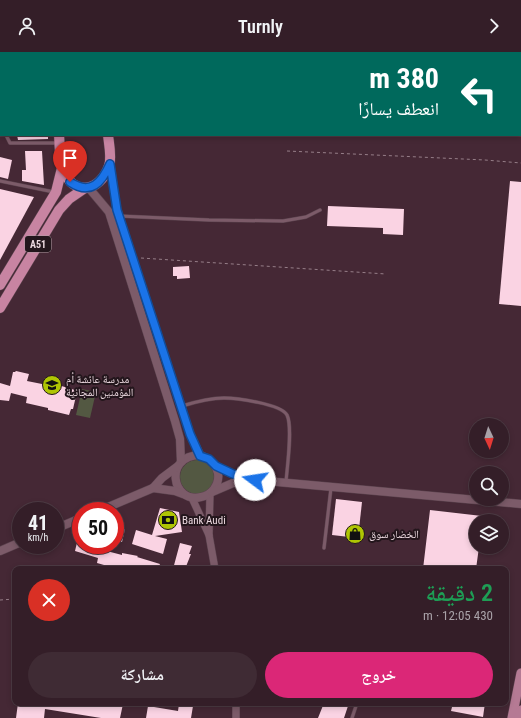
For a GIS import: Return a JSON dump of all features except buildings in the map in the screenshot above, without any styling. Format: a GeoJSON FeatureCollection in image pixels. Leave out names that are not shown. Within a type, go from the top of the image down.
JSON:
{"type":"FeatureCollection","features":[{"type":"Feature","properties":{"kind":"highway"},"geometry":{"type":"LineString","coordinates":[[108,136],[110,164]]}},
{"type":"Feature","properties":{"kind":"highway","name":"A51"},"geometry":{"type":"LineString","coordinates":[[0,285],[56,192],[62,168],[60,139]]}},
{"type":"Feature","properties":{"kind":"highway","name":"A51"},"geometry":{"type":"LineString","coordinates":[[0,308],[59,210],[69,199],[98,183],[104,177],[110,164]]}},
{"type":"Feature","properties":{"kind":"highway"},"geometry":{"type":"LineString","coordinates":[[62,168],[70,182],[78,187],[87,188]]}},
{"type":"Feature","properties":{"kind":"main road"},"geometry":{"type":"LineString","coordinates":[[110,164],[112,187],[119,216],[190,434],[200,456]]}},
{"type":"Feature","properties":{"kind":"main road"},"geometry":{"type":"LineString","coordinates":[[87,188],[109,212],[180,439],[180,464],[175,474],[176,483],[180,490],[189,497]]}},
{"type":"Feature","properties":{"kind":"main road"},"geometry":{"type":"LineString","coordinates":[[120,502],[153,488],[162,478],[186,458],[193,456],[200,456],[209,459],[216,466],[233,474],[255,480]]}},
{"type":"Feature","properties":{"kind":"main road"},"geometry":{"type":"LineString","coordinates":[[210,493],[217,485],[218,475],[216,466]]}},
{"type":"Feature","properties":{"kind":"main road"},"geometry":{"type":"LineString","coordinates":[[153,488],[175,491],[189,497],[198,498],[233,483],[255,480],[521,504]]}},
{"type":"Feature","properties":{"kind":"main road"},"geometry":{"type":"LineString","coordinates":[[0,551],[12,546]]}},
{"type":"Feature","properties":{"kind":"main road"},"geometry":{"type":"LineString","coordinates":[[512,718],[521,673]]}},
{"type":"Feature","properties":{"kind":"main road"},"geometry":{"type":"LineString","coordinates":[[519,718],[521,710]]}},
{"type":"Feature","properties":{"kind":"street"},"geometry":{"type":"LineString","coordinates":[[210,493],[209,535],[214,566]]}},
{"type":"Feature","properties":{"kind":"street"},"geometry":{"type":"LineString","coordinates":[[189,497],[209,535]]}},
{"type":"Feature","properties":{"kind":"street"},"geometry":{"type":"LineString","coordinates":[[236,706],[236,718]]}},
{"type":"Feature","properties":{"kind":"lane"},"geometry":{"type":"LineString","coordinates":[[6,136],[10,143],[60,139]]}},
{"type":"Feature","properties":{"kind":"lane"},"geometry":{"type":"LineString","coordinates":[[0,181],[56,192]]}},
{"type":"Feature","properties":{"kind":"lane"},"geometry":{"type":"LineString","coordinates":[[119,216],[209,220],[283,221],[306,217],[320,210]]}},
{"type":"Feature","properties":{"kind":"lane"},"geometry":{"type":"LineString","coordinates":[[181,406],[198,401],[224,398],[272,405],[283,410],[288,416],[290,427],[286,482]]}},
{"type":"Feature","properties":{"kind":"lane"},"geometry":{"type":"LineString","coordinates":[[324,548],[331,486]]}},
{"type":"Feature","properties":{"kind":"lane"},"geometry":{"type":"LineString","coordinates":[[352,718],[356,706]]}},
{"type":"Feature","properties":{"kind":"path"},"geometry":{"type":"LineString","coordinates":[[287,151],[521,163]]}},
{"type":"Feature","properties":{"kind":"path"},"geometry":{"type":"LineString","coordinates":[[133,258],[386,274]]}},
{"type":"Feature","properties":{"kind":"path"},"geometry":{"type":"LineString","coordinates":[[0,600],[12,599]]}},
{"type":"Feature","properties":{"kind":"green space"},"geometry":{"type":"Polygon","coordinates":[[[82,389],[96,392],[90,418],[76,415],[82,389]]]}},
{"type":"Feature","properties":{"kind":"green space"},"geometry":{"type":"Polygon","coordinates":[[[194,460],[200,460],[204,461],[211,467],[214,477],[213,484],[207,491],[200,494],[194,494],[190,493],[183,487],[180,480],[180,474],[181,470],[187,463],[194,460]]]}},
{"type":"Feature","properties":{"kind":"place","name":"مدرسة عائشة أم المؤمنين المجانية"},"geometry":{"type":"Point","coordinates":[52,385]}},
{"type":"Feature","properties":{"kind":"place","name":"Bank Audi"},"geometry":{"type":"Point","coordinates":[168,520]}},
{"type":"Feature","properties":{"kind":"place","name":"الخضار سوق"},"geometry":{"type":"Point","coordinates":[355,534]}},
{"type":"Feature","properties":{"kind":"route"},"geometry":{"type":"LineString","coordinates":[[70,182],[78,187],[92,187],[104,177],[110,164],[112,187],[117,210],[190,434],[200,456],[209,459],[216,466],[233,474],[255,480]]}}]}
